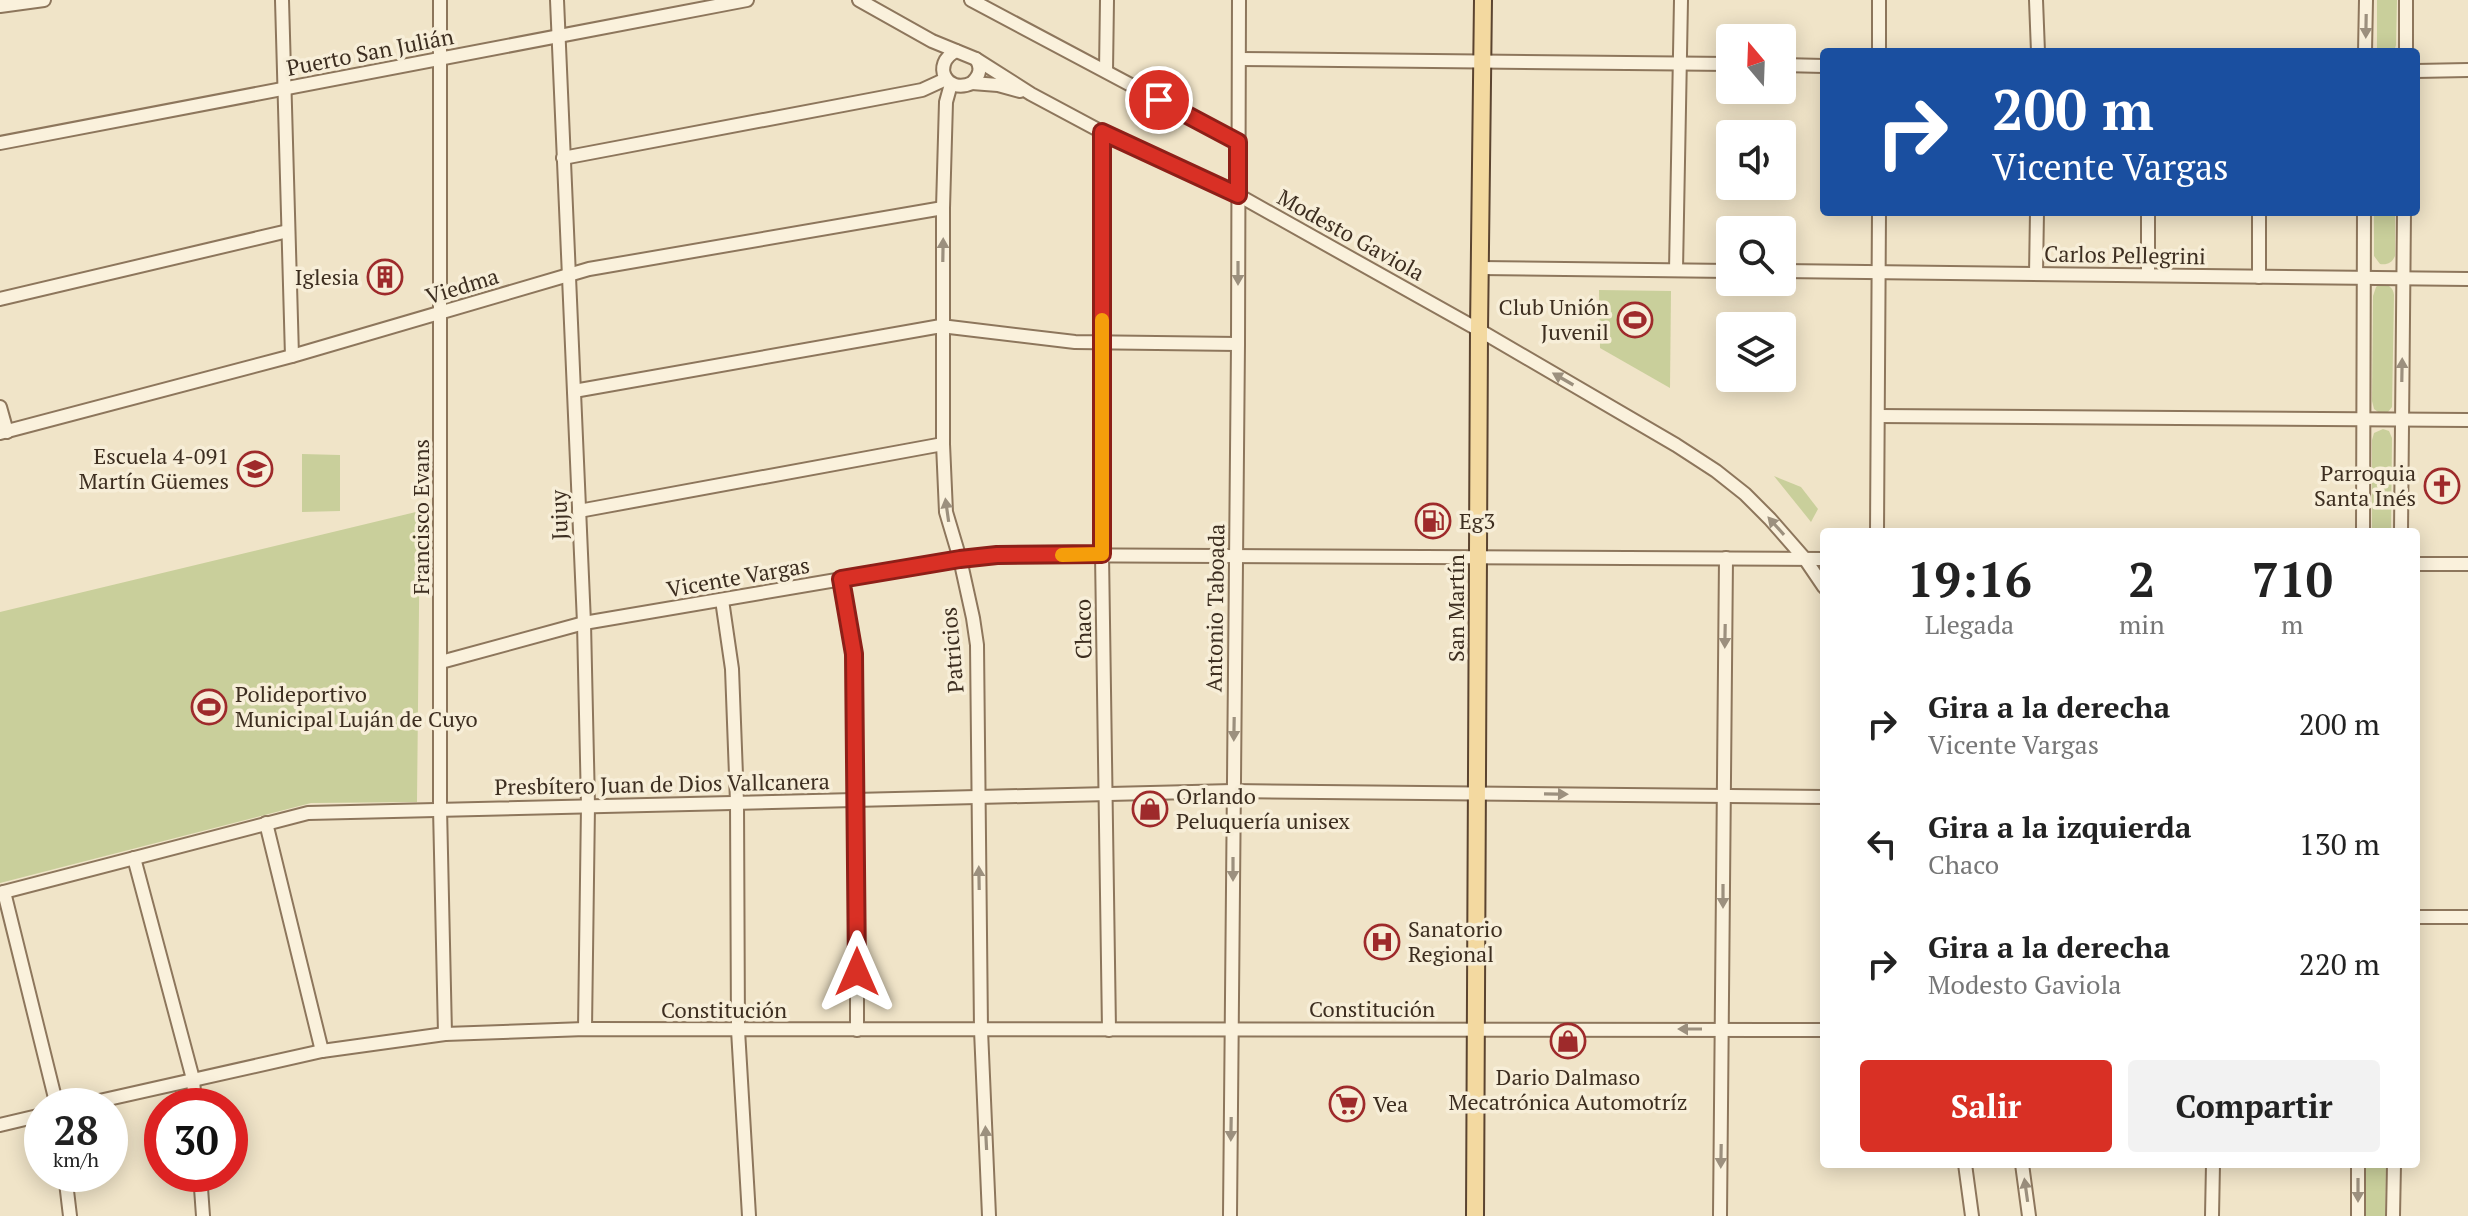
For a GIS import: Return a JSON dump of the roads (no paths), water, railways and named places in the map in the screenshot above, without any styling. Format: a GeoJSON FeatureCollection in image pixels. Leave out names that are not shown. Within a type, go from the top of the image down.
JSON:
{"type":"FeatureCollection","features":[{"type":"Feature","properties":{"kind":"main road","name":"San Martín"},"geometry":{"type":"LineString","coordinates":[[1475,1216],[1483,0]]}},
{"type":"Feature","properties":{"kind":"street"},"geometry":{"type":"LineString","coordinates":[[0,6],[44,0]]}},
{"type":"Feature","properties":{"kind":"street"},"geometry":{"type":"LineString","coordinates":[[282,0],[292,356]]}},
{"type":"Feature","properties":{"kind":"street","name":"Francisco Evans"},"geometry":{"type":"LineString","coordinates":[[440,0],[440,808],[445,1034]]}},
{"type":"Feature","properties":{"kind":"street","name":"Jujuy"},"geometry":{"type":"LineString","coordinates":[[557,0],[584,623],[588,805],[585,1029]]}},
{"type":"Feature","properties":{"kind":"street","name":"Puerto San Julián"},"geometry":{"type":"LineString","coordinates":[[0,143],[747,0]]}},
{"type":"Feature","properties":{"kind":"street","name":"Modesto Gaviola"},"geometry":{"type":"LineString","coordinates":[[859,0],[932,41],[976,59],[1031,94],[1102,132],[1238,195],[1676,445],[1716,471],[1770,519],[1820,581]]}},
{"type":"Feature","properties":{"kind":"street"},"geometry":{"type":"LineString","coordinates":[[971,0],[1238,142]]}},
{"type":"Feature","properties":{"kind":"street"},"geometry":{"type":"LineString","coordinates":[[1106,71],[1107,0]]}},
{"type":"Feature","properties":{"kind":"street","name":"Antonio Taboada"},"geometry":{"type":"LineString","coordinates":[[1230,1216],[1239,0]]}},
{"type":"Feature","properties":{"kind":"street"},"geometry":{"type":"LineString","coordinates":[[1676,270],[1681,0]]}},
{"type":"Feature","properties":{"kind":"street"},"geometry":{"type":"LineString","coordinates":[[1879,0],[1879,48]]}},
{"type":"Feature","properties":{"kind":"street"},"geometry":{"type":"LineString","coordinates":[[2036,0],[2038,48]]}},
{"type":"Feature","properties":{"kind":"street"},"geometry":{"type":"LineString","coordinates":[[2365,48],[2366,0]]}},
{"type":"Feature","properties":{"kind":"street"},"geometry":{"type":"LineString","coordinates":[[2406,0],[2406,48]]}},
{"type":"Feature","properties":{"kind":"street"},"geometry":{"type":"LineString","coordinates":[[932,41],[949,81],[958,86],[972,83],[980,71],[976,59]]}},
{"type":"Feature","properties":{"kind":"street"},"geometry":{"type":"LineString","coordinates":[[943,65],[946,58],[956,51]]}},
{"type":"Feature","properties":{"kind":"street"},"geometry":{"type":"LineString","coordinates":[[1239,59],[1716,63]]}},
{"type":"Feature","properties":{"kind":"street"},"geometry":{"type":"LineString","coordinates":[[1796,65],[1820,66]]}},
{"type":"Feature","properties":{"kind":"street"},"geometry":{"type":"LineString","coordinates":[[2420,71],[2468,70]]}},
{"type":"Feature","properties":{"kind":"street"},"geometry":{"type":"LineString","coordinates":[[563,158],[922,90],[949,81]]}},
{"type":"Feature","properties":{"kind":"street","name":"Patricios"},"geometry":{"type":"LineString","coordinates":[[949,81],[941,326],[943,444],[946,512],[960,559],[977,645],[981,1030],[989,1216]]}},
{"type":"Feature","properties":{"kind":"street","name":"Modesto Gaviola"},"geometry":{"type":"LineString","coordinates":[[972,83],[998,85],[1031,94]]}},
{"type":"Feature","properties":{"kind":"street","name":"Chaco"},"geometry":{"type":"LineString","coordinates":[[1102,132],[1102,554],[1109,1030]]}},
{"type":"Feature","properties":{"kind":"street","name":"Viedma"},"geometry":{"type":"LineString","coordinates":[[3,432],[292,356],[569,275],[943,208]]}},
{"type":"Feature","properties":{"kind":"street"},"geometry":{"type":"LineString","coordinates":[[1877,528],[1879,216]]}},
{"type":"Feature","properties":{"kind":"street"},"geometry":{"type":"LineString","coordinates":[[2036,274],[2037,216]]}},
{"type":"Feature","properties":{"kind":"street"},"geometry":{"type":"LineString","coordinates":[[2148,216],[2148,275]]}},
{"type":"Feature","properties":{"kind":"street"},"geometry":{"type":"LineString","coordinates":[[2259,216],[2259,277]]}},
{"type":"Feature","properties":{"kind":"street"},"geometry":{"type":"LineString","coordinates":[[2363,528],[2364,216]]}},
{"type":"Feature","properties":{"kind":"street"},"geometry":{"type":"LineString","coordinates":[[2401,528],[2404,216]]}},
{"type":"Feature","properties":{"kind":"street"},"geometry":{"type":"LineString","coordinates":[[0,299],[288,231]]}},
{"type":"Feature","properties":{"kind":"street"},"geometry":{"type":"LineString","coordinates":[[1480,268],[1716,271]]}},
{"type":"Feature","properties":{"kind":"street","name":"Carlos Pellegrini"},"geometry":{"type":"LineString","coordinates":[[1796,271],[2468,279]]}},
{"type":"Feature","properties":{"kind":"street"},"geometry":{"type":"LineString","coordinates":[[574,391],[941,326],[1075,342],[1238,344]]}},
{"type":"Feature","properties":{"kind":"street"},"geometry":{"type":"LineString","coordinates":[[0,407],[3,432]]}},
{"type":"Feature","properties":{"kind":"street"},"geometry":{"type":"LineString","coordinates":[[1878,416],[2468,420]]}},
{"type":"Feature","properties":{"kind":"street"},"geometry":{"type":"LineString","coordinates":[[579,511],[943,444]]}},
{"type":"Feature","properties":{"kind":"street","name":"Vicente Vargas"},"geometry":{"type":"LineString","coordinates":[[441,662],[584,623],[997,555],[1820,559]]}},
{"type":"Feature","properties":{"kind":"street"},"geometry":{"type":"LineString","coordinates":[[1720,1216],[1726,558]]}},
{"type":"Feature","properties":{"kind":"street"},"geometry":{"type":"LineString","coordinates":[[2420,564],[2468,564]]}},
{"type":"Feature","properties":{"kind":"street"},"geometry":{"type":"LineString","coordinates":[[841,579],[854,654],[857,1030]]}},
{"type":"Feature","properties":{"kind":"street"},"geometry":{"type":"LineString","coordinates":[[722,600],[732,669],[737,802],[738,1030],[749,1216]]}},
{"type":"Feature","properties":{"kind":"street","name":"Presbítero Juan de Dios Vallcanera"},"geometry":{"type":"LineString","coordinates":[[2,893],[308,813],[1233,791],[1820,797]]}},
{"type":"Feature","properties":{"kind":"street"},"geometry":{"type":"LineString","coordinates":[[266,823],[322,1051]]}},
{"type":"Feature","properties":{"kind":"street"},"geometry":{"type":"LineString","coordinates":[[134,858],[194,1088]]}},
{"type":"Feature","properties":{"kind":"street"},"geometry":{"type":"LineString","coordinates":[[2,893],[52,1088]]}},
{"type":"Feature","properties":{"kind":"street"},"geometry":{"type":"LineString","coordinates":[[2420,917],[2468,917]]}},
{"type":"Feature","properties":{"kind":"street","name":"Constitución"},"geometry":{"type":"LineString","coordinates":[[128,1094],[322,1051],[445,1034],[585,1029],[1820,1030]]}},
{"type":"Feature","properties":{"kind":"street"},"geometry":{"type":"LineString","coordinates":[[0,1125],[24,1119]]}},
{"type":"Feature","properties":{"kind":"street"},"geometry":{"type":"LineString","coordinates":[[1966,1168],[1972,1216]]}},
{"type":"Feature","properties":{"kind":"street"},"geometry":{"type":"LineString","coordinates":[[2023,1168],[2029,1216]]}},
{"type":"Feature","properties":{"kind":"street"},"geometry":{"type":"LineString","coordinates":[[2212,1216],[2213,1168]]}},
{"type":"Feature","properties":{"kind":"street"},"geometry":{"type":"LineString","coordinates":[[2358,1168],[2358,1216]]}},
{"type":"Feature","properties":{"kind":"street"},"geometry":{"type":"LineString","coordinates":[[2393,1216],[2394,1168]]}},
{"type":"Feature","properties":{"kind":"street"},"geometry":{"type":"LineString","coordinates":[[67,1192],[70,1216]]}},
{"type":"Feature","properties":{"kind":"street"},"geometry":{"type":"LineString","coordinates":[[201,1192],[203,1216]]}},
{"type":"Feature","properties":{"kind":"place","name":"Iglesia"},"geometry":{"type":"Point","coordinates":[385,277]}},
{"type":"Feature","properties":{"kind":"place","name":"Club Unión Juvenil"},"geometry":{"type":"Point","coordinates":[1635,320]}},
{"type":"Feature","properties":{"kind":"place","name":"Escuela 4-091 Martín Güemes"},"geometry":{"type":"Point","coordinates":[255,469]}},
{"type":"Feature","properties":{"kind":"place","name":"Parroquia Santa Inés"},"geometry":{"type":"Point","coordinates":[2442,486]}},
{"type":"Feature","properties":{"kind":"place","name":"Eg3"},"geometry":{"type":"Point","coordinates":[1433,521]}},
{"type":"Feature","properties":{"kind":"place","name":"Polideportivo Municipal Luján de Cuyo"},"geometry":{"type":"Point","coordinates":[209,707]}},
{"type":"Feature","properties":{"kind":"place","name":"Orlando Peluquería unisex"},"geometry":{"type":"Point","coordinates":[1150,809]}},
{"type":"Feature","properties":{"kind":"place","name":"Sanatorio Regional"},"geometry":{"type":"Point","coordinates":[1382,942]}},
{"type":"Feature","properties":{"kind":"place","name":"Dario Dalmaso Mecatrónica Automotríz"},"geometry":{"type":"Point","coordinates":[1568,1041]}},
{"type":"Feature","properties":{"kind":"place","name":"Vea"},"geometry":{"type":"Point","coordinates":[1347,1104]}}]}
